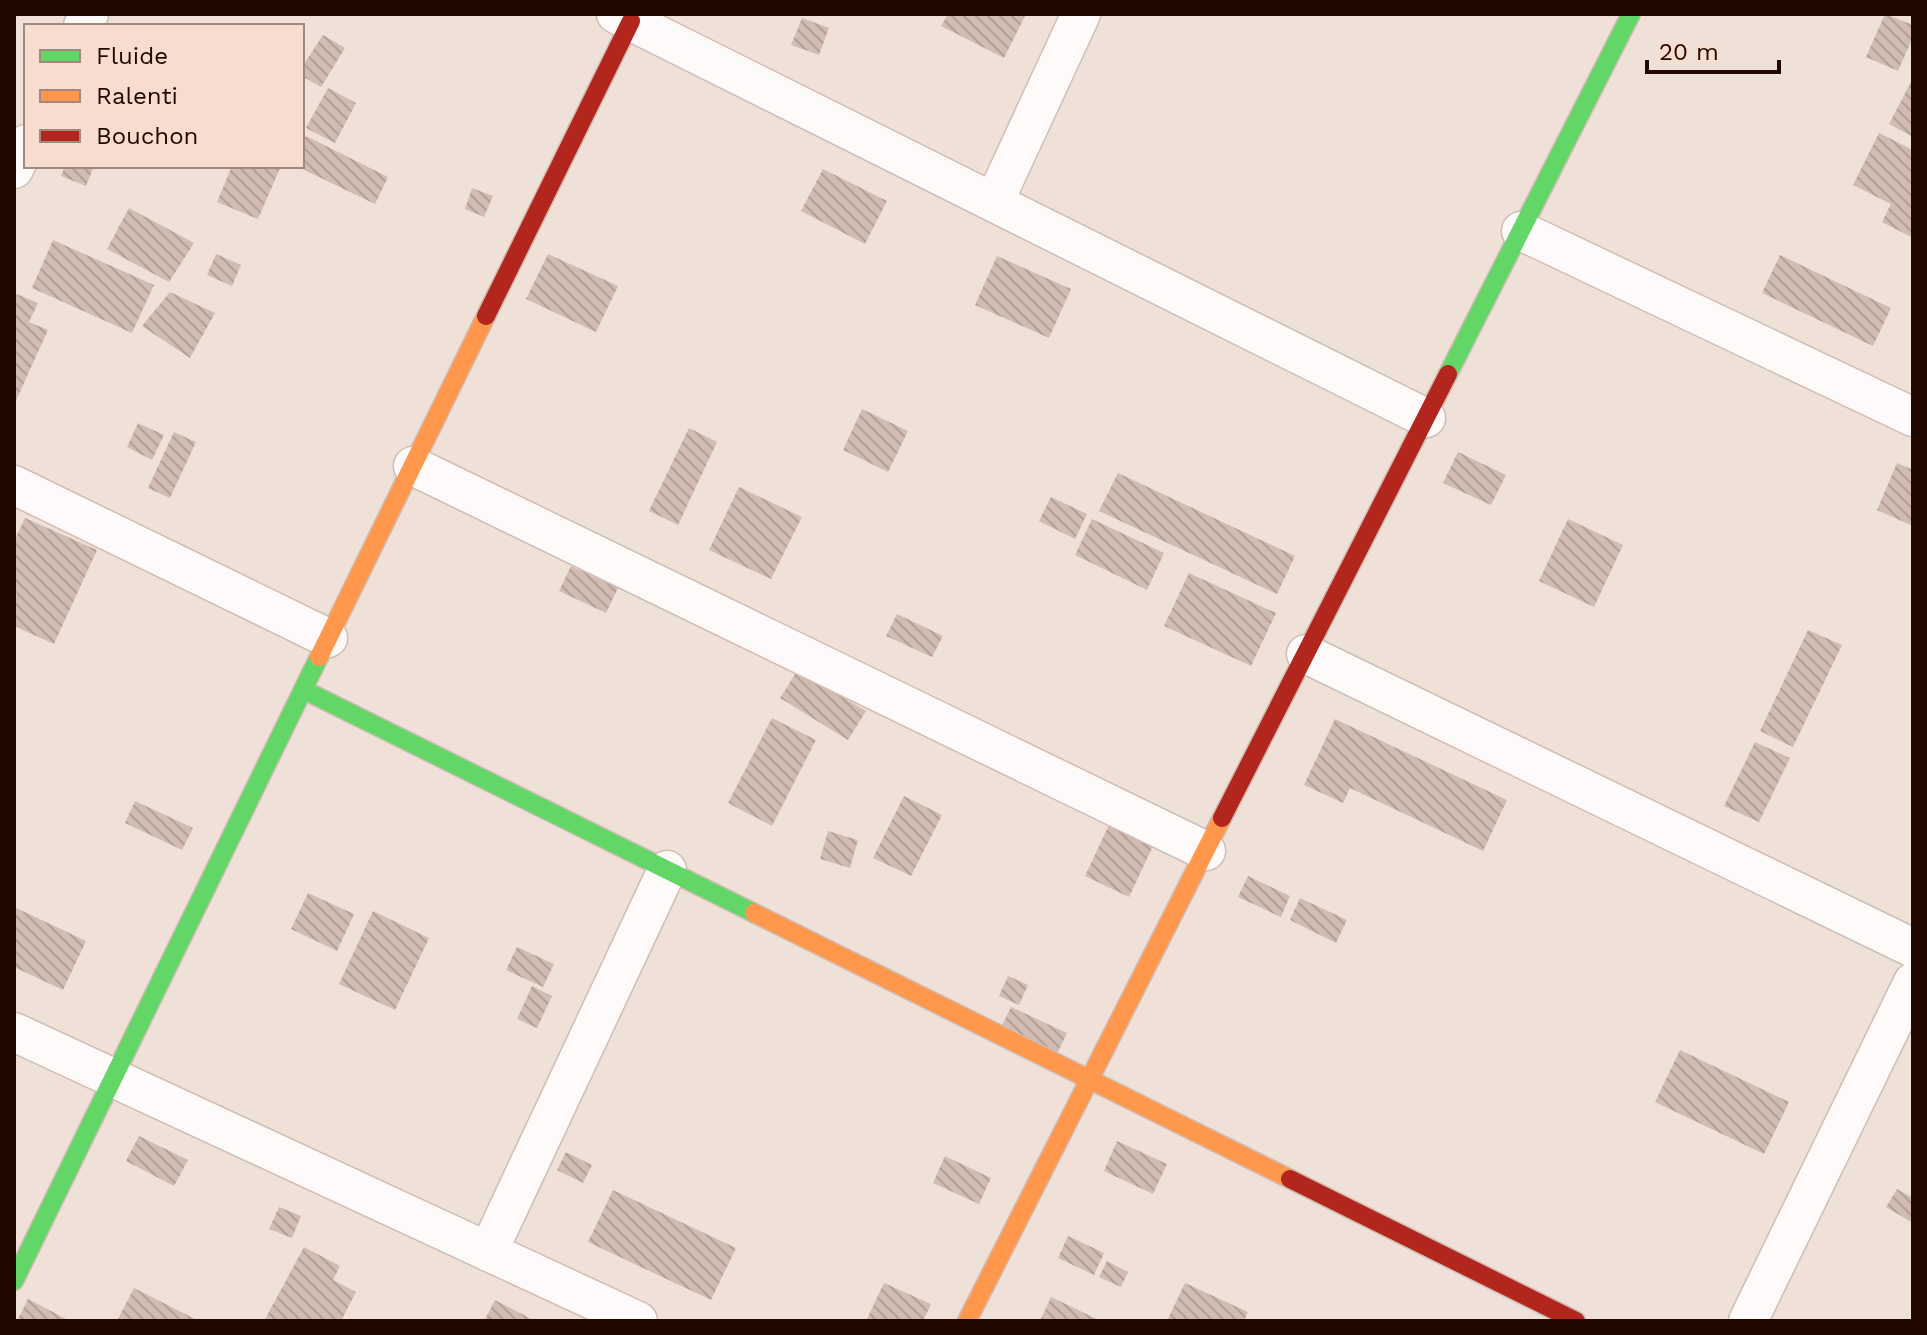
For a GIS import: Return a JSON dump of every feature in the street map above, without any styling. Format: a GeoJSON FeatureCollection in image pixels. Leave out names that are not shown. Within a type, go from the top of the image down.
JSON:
{"type":"FeatureCollection","features":[{"type":"Feature","properties":{"kind":"street"},"geometry":{"type":"LineString","coordinates":[[994,202],[1081,14]]}},
{"type":"Feature","properties":{"kind":"street"},"geometry":{"type":"LineString","coordinates":[[967,1321],[1631,14]]}},
{"type":"Feature","properties":{"kind":"street"},"geometry":{"type":"LineString","coordinates":[[14,1281],[413,466],[623,18],[1426,418]]}},
{"type":"Feature","properties":{"kind":"street"},"geometry":{"type":"LineString","coordinates":[[14,169],[24,148]]}},
{"type":"Feature","properties":{"kind":"street"},"geometry":{"type":"LineString","coordinates":[[1521,231],[1913,417]]}},
{"type":"Feature","properties":{"kind":"street"},"geometry":{"type":"LineString","coordinates":[[413,466],[1206,851]]}},
{"type":"Feature","properties":{"kind":"street"},"geometry":{"type":"LineString","coordinates":[[14,485],[328,638]]}},
{"type":"Feature","properties":{"kind":"street"},"geometry":{"type":"LineString","coordinates":[[1306,654],[1913,948]]}},
{"type":"Feature","properties":{"kind":"street"},"geometry":{"type":"LineString","coordinates":[[304,690],[1576,1321]]}},
{"type":"Feature","properties":{"kind":"street"},"geometry":{"type":"LineString","coordinates":[[488,1252],[667,870]]}},
{"type":"Feature","properties":{"kind":"street"},"geometry":{"type":"LineString","coordinates":[[1748,1321],[1913,982]]}},
{"type":"Feature","properties":{"kind":"street"},"geometry":{"type":"LineString","coordinates":[[14,1032],[638,1321]]}},
{"type":"Feature","properties":{"kind":"building"},"geometry":{"type":"Polygon","coordinates":[[[948,14],[1026,14],[1004,58],[941,26],[948,14]]]}},
{"type":"Feature","properties":{"kind":"building"},"geometry":{"type":"Polygon","coordinates":[[[1885,14],[1913,25],[1913,37],[1898,71],[1866,57],[1885,14]]]}},
{"type":"Feature","properties":{"kind":"building"},"geometry":{"type":"Polygon","coordinates":[[[802,18],[829,28],[819,55],[791,45],[802,18]]]}},
{"type":"Feature","properties":{"kind":"building"},"geometry":{"type":"Polygon","coordinates":[[[323,35],[345,48],[321,87],[304,77],[304,64],[323,35]]]}},
{"type":"Feature","properties":{"kind":"building"},"geometry":{"type":"Polygon","coordinates":[[[1913,78],[1913,137],[1889,124],[1913,78]]]}},
{"type":"Feature","properties":{"kind":"building"},"geometry":{"type":"Polygon","coordinates":[[[328,88],[356,103],[335,143],[306,128],[328,88]]]}},
{"type":"Feature","properties":{"kind":"building"},"geometry":{"type":"Polygon","coordinates":[[[1879,133],[1913,150],[1913,238],[1882,222],[1891,204],[1853,185],[1879,133]]]}},
{"type":"Feature","properties":{"kind":"building"},"geometry":{"type":"Polygon","coordinates":[[[306,136],[388,177],[375,204],[300,168],[304,168],[306,136]]]}},
{"type":"Feature","properties":{"kind":"building"},"geometry":{"type":"Polygon","coordinates":[[[64,168],[93,168],[86,186],[61,176],[64,168]]]}},
{"type":"Feature","properties":{"kind":"building"},"geometry":{"type":"Polygon","coordinates":[[[231,168],[280,168],[258,219],[217,202],[231,168]]]}},
{"type":"Feature","properties":{"kind":"building"},"geometry":{"type":"Polygon","coordinates":[[[823,169],[887,201],[865,244],[801,211],[823,169]]]}},
{"type":"Feature","properties":{"kind":"building"},"geometry":{"type":"Polygon","coordinates":[[[472,188],[493,196],[484,217],[465,209],[472,188]]]}},
{"type":"Feature","properties":{"kind":"building"},"geometry":{"type":"Polygon","coordinates":[[[129,208],[194,243],[169,282],[107,249],[129,208]]]}},
{"type":"Feature","properties":{"kind":"building"},"geometry":{"type":"Polygon","coordinates":[[[53,240],[154,285],[132,333],[32,288],[53,240]]]}},
{"type":"Feature","properties":{"kind":"building"},"geometry":{"type":"Polygon","coordinates":[[[216,254],[241,265],[232,286],[207,275],[216,254]]]}},
{"type":"Feature","properties":{"kind":"building"},"geometry":{"type":"Polygon","coordinates":[[[548,254],[618,286],[596,332],[526,299],[548,254]]]}},
{"type":"Feature","properties":{"kind":"building"},"geometry":{"type":"Polygon","coordinates":[[[1780,255],[1891,308],[1873,346],[1762,293],[1780,255]]]}},
{"type":"Feature","properties":{"kind":"building"},"geometry":{"type":"Polygon","coordinates":[[[997,256],[1071,289],[1049,338],[975,305],[997,256]]]}},
{"type":"Feature","properties":{"kind":"building"},"geometry":{"type":"Polygon","coordinates":[[[170,292],[215,313],[190,358],[142,326],[170,292]]]}},
{"type":"Feature","properties":{"kind":"building"},"geometry":{"type":"Polygon","coordinates":[[[14,293],[38,303],[29,322],[48,330],[14,405],[14,293]]]}},
{"type":"Feature","properties":{"kind":"building"},"geometry":{"type":"Polygon","coordinates":[[[862,409],[908,431],[888,472],[843,450],[862,409]]]}},
{"type":"Feature","properties":{"kind":"building"},"geometry":{"type":"Polygon","coordinates":[[[138,423],[164,435],[152,460],[127,447],[138,423]]]}},
{"type":"Feature","properties":{"kind":"building"},"geometry":{"type":"Polygon","coordinates":[[[689,428],[717,442],[678,525],[649,511],[689,428]]]}},
{"type":"Feature","properties":{"kind":"building"},"geometry":{"type":"Polygon","coordinates":[[[174,432],[196,442],[170,498],[148,488],[174,432]]]}},
{"type":"Feature","properties":{"kind":"building"},"geometry":{"type":"Polygon","coordinates":[[[1458,452],[1506,475],[1491,505],[1443,483],[1458,452]]]}},
{"type":"Feature","properties":{"kind":"building"},"geometry":{"type":"Polygon","coordinates":[[[1897,463],[1913,470],[1913,526],[1877,510],[1897,463]]]}},
{"type":"Feature","properties":{"kind":"building"},"geometry":{"type":"Polygon","coordinates":[[[1118,473],[1295,556],[1277,594],[1099,511],[1118,473]]]}},
{"type":"Feature","properties":{"kind":"building"},"geometry":{"type":"Polygon","coordinates":[[[739,487],[802,517],[771,579],[709,550],[739,487]]]}},
{"type":"Feature","properties":{"kind":"building"},"geometry":{"type":"Polygon","coordinates":[[[1051,497],[1087,514],[1075,539],[1039,521],[1051,497]]]}},
{"type":"Feature","properties":{"kind":"building"},"geometry":{"type":"Polygon","coordinates":[[[25,518],[97,550],[54,644],[14,626],[14,599],[17,593],[14,592],[14,541],[25,518]]]}},
{"type":"Feature","properties":{"kind":"building"},"geometry":{"type":"Polygon","coordinates":[[[1092,519],[1164,553],[1147,590],[1075,555],[1092,519]]]}},
{"type":"Feature","properties":{"kind":"building"},"geometry":{"type":"Polygon","coordinates":[[[1568,519],[1623,545],[1594,607],[1539,581],[1568,519]]]}},
{"type":"Feature","properties":{"kind":"building"},"geometry":{"type":"Polygon","coordinates":[[[571,566],[618,588],[606,613],[559,591],[571,566]]]}},
{"type":"Feature","properties":{"kind":"building"},"geometry":{"type":"Polygon","coordinates":[[[1189,573],[1276,613],[1251,666],[1164,626],[1189,573]]]}},
{"type":"Feature","properties":{"kind":"building"},"geometry":{"type":"Polygon","coordinates":[[[897,614],[943,636],[932,657],[886,636],[897,614]]]}},
{"type":"Feature","properties":{"kind":"building"},"geometry":{"type":"Polygon","coordinates":[[[1808,630],[1842,645],[1793,747],[1760,731],[1808,630]]]}},
{"type":"Feature","properties":{"kind":"building"},"geometry":{"type":"Polygon","coordinates":[[[797,671],[866,711],[848,740],[780,698],[797,671]]]}},
{"type":"Feature","properties":{"kind":"building"},"geometry":{"type":"Polygon","coordinates":[[[772,718],[816,740],[772,826],[728,803],[772,718]]]}},
{"type":"Feature","properties":{"kind":"building"},"geometry":{"type":"Polygon","coordinates":[[[1335,719],[1507,800],[1483,851],[1350,788],[1343,803],[1304,785],[1335,719]]]}},
{"type":"Feature","properties":{"kind":"building"},"geometry":{"type":"Polygon","coordinates":[[[1755,742],[1790,758],[1759,822],[1724,806],[1755,742]]]}},
{"type":"Feature","properties":{"kind":"building"},"geometry":{"type":"Polygon","coordinates":[[[904,796],[942,815],[911,876],[873,858],[904,796]]]}},
{"type":"Feature","properties":{"kind":"building"},"geometry":{"type":"Polygon","coordinates":[[[135,801],[193,828],[182,850],[125,823],[135,801]]]}},
{"type":"Feature","properties":{"kind":"building"},"geometry":{"type":"Polygon","coordinates":[[[1109,825],[1153,846],[1129,897],[1085,876],[1109,825]]]}},
{"type":"Feature","properties":{"kind":"building"},"geometry":{"type":"Polygon","coordinates":[[[828,831],[858,840],[850,868],[820,859],[828,831]]]}},
{"type":"Feature","properties":{"kind":"building"},"geometry":{"type":"Polygon","coordinates":[[[1248,876],[1290,896],[1281,917],[1238,897],[1248,876]]]}},
{"type":"Feature","properties":{"kind":"building"},"geometry":{"type":"Polygon","coordinates":[[[308,893],[354,914],[337,951],[291,929],[308,893]]]}},
{"type":"Feature","properties":{"kind":"building"},"geometry":{"type":"Polygon","coordinates":[[[1300,898],[1347,920],[1336,943],[1290,920],[1300,898]]]}},
{"type":"Feature","properties":{"kind":"building"},"geometry":{"type":"Polygon","coordinates":[[[14,907],[86,941],[63,990],[14,967],[14,907]]]}},
{"type":"Feature","properties":{"kind":"building"},"geometry":{"type":"Polygon","coordinates":[[[373,911],[429,938],[395,1010],[339,984],[373,911]]]}},
{"type":"Feature","properties":{"kind":"building"},"geometry":{"type":"Polygon","coordinates":[[[517,947],[554,964],[543,987],[506,970],[517,947]]]}},
{"type":"Feature","properties":{"kind":"building"},"geometry":{"type":"Polygon","coordinates":[[[1008,976],[1028,985],[1019,1005],[999,996],[1008,976]]]}},
{"type":"Feature","properties":{"kind":"building"},"geometry":{"type":"Polygon","coordinates":[[[532,986],[552,996],[537,1028],[517,1019],[532,986]]]}},
{"type":"Feature","properties":{"kind":"building"},"geometry":{"type":"Polygon","coordinates":[[[1011,1007],[1067,1033],[1055,1058],[999,1032],[1011,1007]]]}},
{"type":"Feature","properties":{"kind":"building"},"geometry":{"type":"Polygon","coordinates":[[[1680,1050],[1789,1102],[1764,1154],[1655,1102],[1680,1050]]]}},
{"type":"Feature","properties":{"kind":"building"},"geometry":{"type":"Polygon","coordinates":[[[139,1136],[188,1160],[174,1186],[126,1161],[139,1136]]]}},
{"type":"Feature","properties":{"kind":"building"},"geometry":{"type":"Polygon","coordinates":[[[1117,1141],[1167,1164],[1153,1194],[1104,1171],[1117,1141]]]}},
{"type":"Feature","properties":{"kind":"building"},"geometry":{"type":"Polygon","coordinates":[[[566,1152],[592,1165],[583,1183],[557,1170],[566,1152]]]}},
{"type":"Feature","properties":{"kind":"building"},"geometry":{"type":"Polygon","coordinates":[[[945,1156],[991,1178],[979,1204],[933,1183],[945,1156]]]}},
{"type":"Feature","properties":{"kind":"building"},"geometry":{"type":"Polygon","coordinates":[[[1897,1189],[1913,1198],[1913,1223],[1886,1207],[1897,1189]]]}},
{"type":"Feature","properties":{"kind":"building"},"geometry":{"type":"Polygon","coordinates":[[[613,1190],[736,1248],[711,1300],[588,1242],[613,1190]]]}},
{"type":"Feature","properties":{"kind":"building"},"geometry":{"type":"Polygon","coordinates":[[[279,1207],[301,1216],[292,1238],[269,1229],[279,1207]]]}},
{"type":"Feature","properties":{"kind":"building"},"geometry":{"type":"Polygon","coordinates":[[[1068,1236],[1104,1253],[1094,1275],[1058,1258],[1068,1236]]]}},
{"type":"Feature","properties":{"kind":"building"},"geometry":{"type":"Polygon","coordinates":[[[304,1247],[340,1266],[333,1280],[356,1292],[341,1321],[264,1321],[304,1247]]]}},
{"type":"Feature","properties":{"kind":"building"},"geometry":{"type":"Polygon","coordinates":[[[1107,1261],[1128,1272],[1121,1287],[1099,1277],[1107,1261]]]}},
{"type":"Feature","properties":{"kind":"building"},"geometry":{"type":"Polygon","coordinates":[[[884,1283],[931,1304],[923,1321],[866,1321],[884,1283]]]}},
{"type":"Feature","properties":{"kind":"building"},"geometry":{"type":"Polygon","coordinates":[[[1185,1283],[1248,1312],[1244,1321],[1167,1321],[1185,1283]]]}},
{"type":"Feature","properties":{"kind":"building"},"geometry":{"type":"Polygon","coordinates":[[[134,1288],[199,1321],[117,1321],[134,1288]]]}},
{"type":"Feature","properties":{"kind":"building"},"geometry":{"type":"Polygon","coordinates":[[[1051,1297],[1101,1321],[1040,1321],[1051,1297]]]}},
{"type":"Feature","properties":{"kind":"building"},"geometry":{"type":"Polygon","coordinates":[[[28,1299],[70,1321],[17,1321],[28,1299]]]}},
{"type":"Feature","properties":{"kind":"building"},"geometry":{"type":"Polygon","coordinates":[[[495,1300],[535,1321],[484,1321],[495,1300]]]}},
{"type":"Feature","properties":{"kind":"traffic: fast"},"geometry":{"type":"LineString","coordinates":[[1448,374],[1631,14]]}},
{"type":"Feature","properties":{"kind":"traffic: fast"},"geometry":{"type":"LineString","coordinates":[[14,1281],[319,657]]}},
{"type":"Feature","properties":{"kind":"traffic: fast"},"geometry":{"type":"LineString","coordinates":[[304,690],[754,913]]}},
{"type":"Feature","properties":{"kind":"traffic: slow"},"geometry":{"type":"LineString","coordinates":[[319,657],[486,316]]}},
{"type":"Feature","properties":{"kind":"traffic: slow"},"geometry":{"type":"LineString","coordinates":[[967,1321],[1222,818]]}},
{"type":"Feature","properties":{"kind":"traffic: slow"},"geometry":{"type":"LineString","coordinates":[[754,913],[1290,1179]]}},
{"type":"Feature","properties":{"kind":"traffic: jam"},"geometry":{"type":"LineString","coordinates":[[486,316],[631,21]]}},
{"type":"Feature","properties":{"kind":"traffic: jam"},"geometry":{"type":"LineString","coordinates":[[1222,818],[1448,374]]}},
{"type":"Feature","properties":{"kind":"traffic: jam"},"geometry":{"type":"LineString","coordinates":[[1290,1179],[1576,1321]]}}]}
